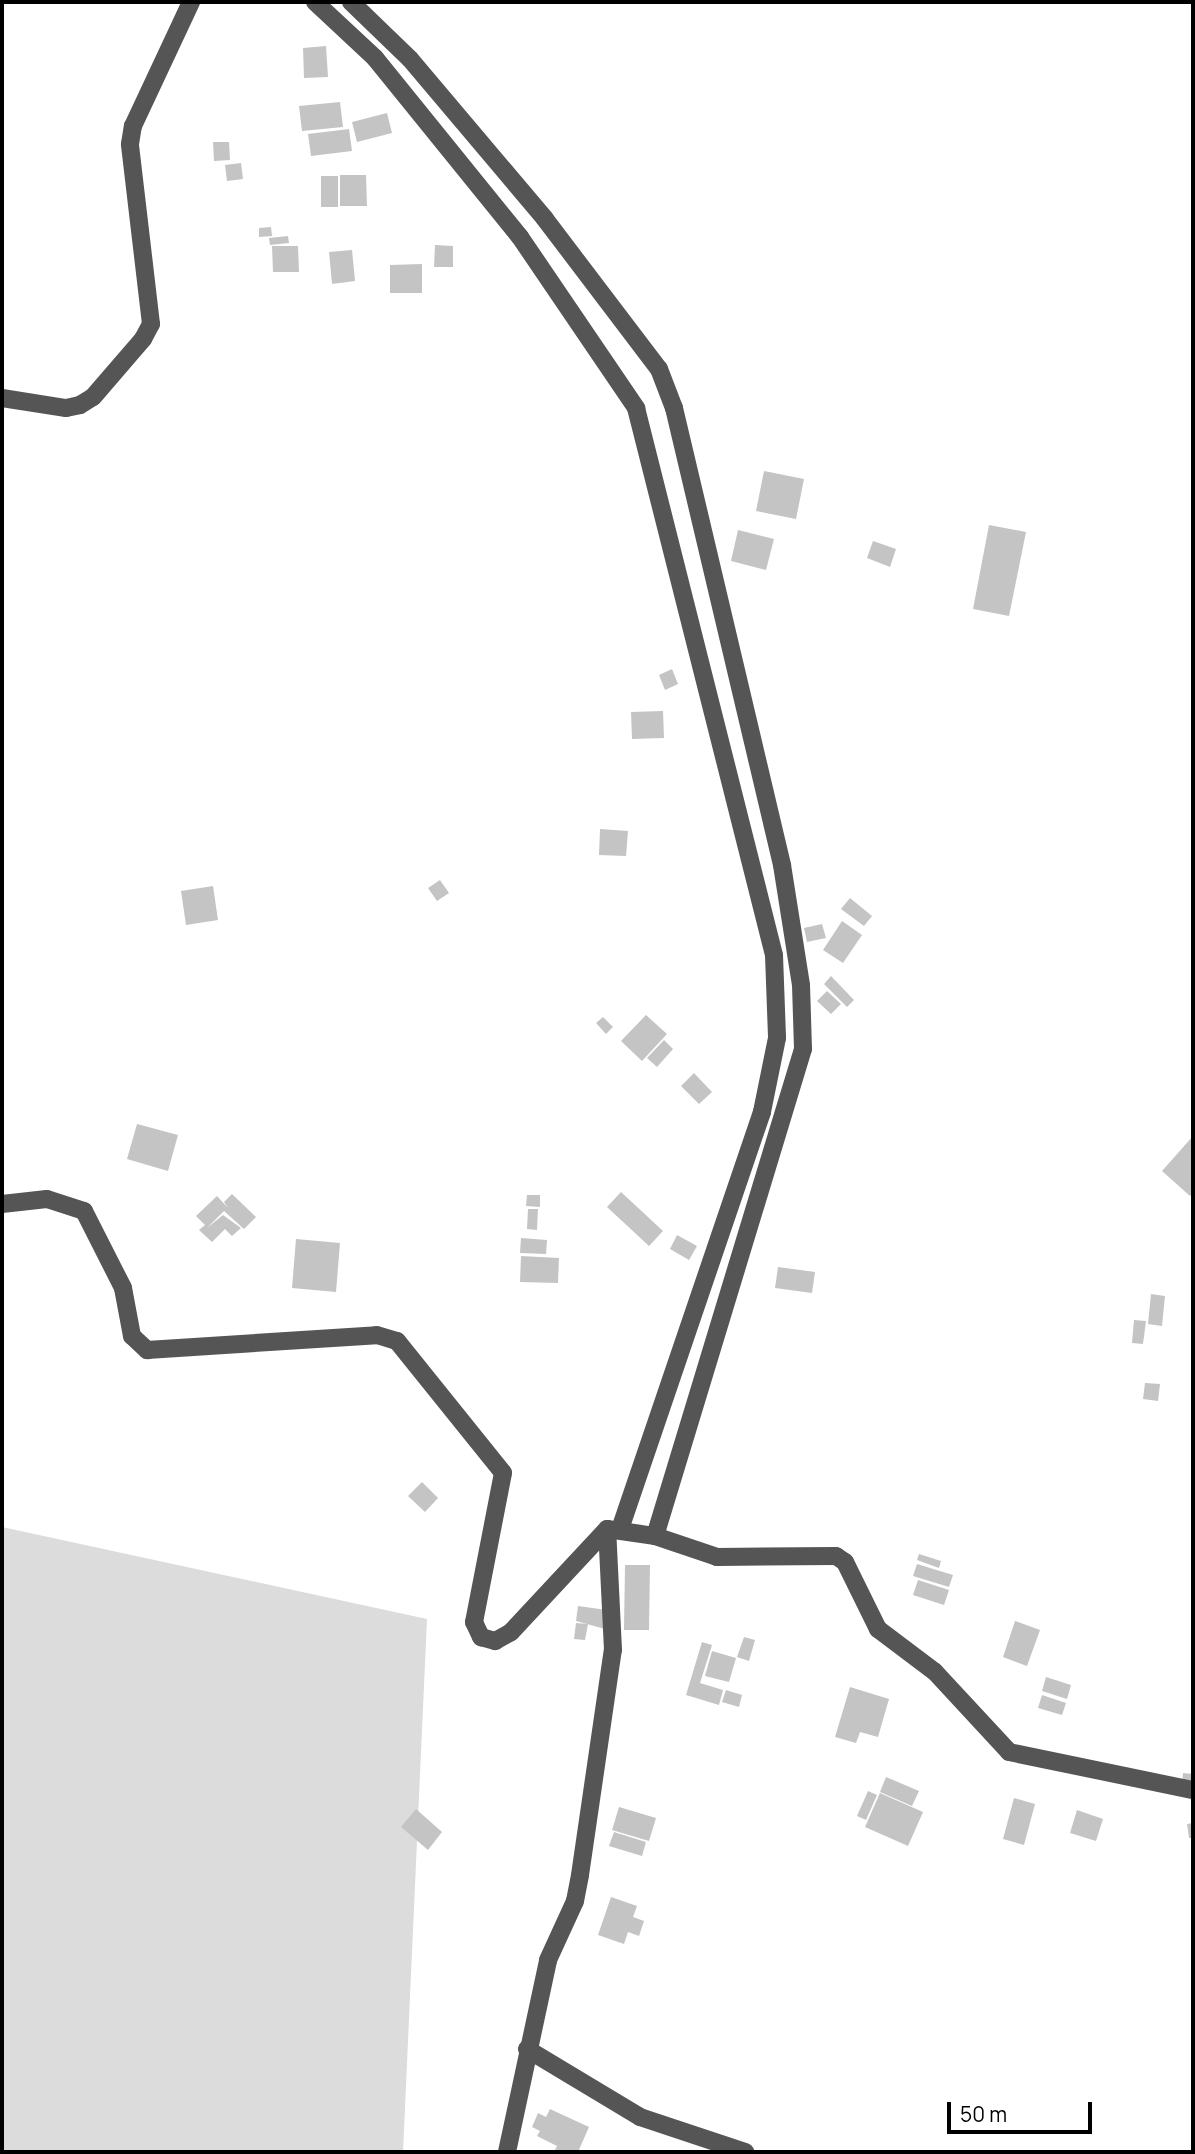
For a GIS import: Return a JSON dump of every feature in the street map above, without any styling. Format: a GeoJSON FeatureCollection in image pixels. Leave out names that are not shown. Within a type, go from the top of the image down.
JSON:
{"type":"FeatureCollection","features":[{"type":"Feature","properties":{"kind":"street"},"geometry":{"type":"LineString","coordinates":[[2,398],[66,408],[80,405],[93,397],[147,332],[153,313],[130,144],[133,126],[191,2]]}},
{"type":"Feature","properties":{"kind":"street"},"geometry":{"type":"LineString","coordinates":[[315,2],[375,58],[520,237],[636,408],[754,868],[778,986],[775,1058],[762,1112],[614,1529],[614,1607],[609,1694],[576,1894],[548,1960],[507,2152]]}},
{"type":"Feature","properties":{"kind":"street"},"geometry":{"type":"LineString","coordinates":[[351,2],[410,59],[545,219],[639,337],[659,369],[674,408],[782,865],[804,1013],[798,1072],[656,1535]]}},
{"type":"Feature","properties":{"kind":"street"},"geometry":{"type":"LineString","coordinates":[[520,237],[545,219]]}},
{"type":"Feature","properties":{"kind":"street"},"geometry":{"type":"LineString","coordinates":[[2,1204],[47,1199],[84,1211],[123,1288],[132,1336],[147,1350],[377,1335],[397,1341],[503,1473],[474,1622],[481,1637],[495,1641],[511,1632],[614,1529]]}},
{"type":"Feature","properties":{"kind":"street"},"geometry":{"type":"LineString","coordinates":[[614,1529],[656,1535],[717,1557],[756,1560],[822,1555],[841,1559],[878,1629],[934,1672],[1009,1752],[1040,1762],[1193,1790]]}},
{"type":"Feature","properties":{"kind":"street"},"geometry":{"type":"LineString","coordinates":[[527,2049],[640,2117],[745,2152]]}},
{"type":"Feature","properties":{"kind":"shaded area"},"geometry":{"type":"Polygon","coordinates":[[[2,1527],[427,1619],[403,2152],[2,2152],[2,1527]]]}},
{"type":"Feature","properties":{"kind":"building"},"geometry":{"type":"Polygon","coordinates":[[[326,46],[328,77],[304,78],[303,48],[326,46]]]}},
{"type":"Feature","properties":{"kind":"building"},"geometry":{"type":"Polygon","coordinates":[[[340,102],[343,127],[302,131],[299,106],[340,102]]]}},
{"type":"Feature","properties":{"kind":"building"},"geometry":{"type":"Polygon","coordinates":[[[387,113],[392,133],[357,142],[352,122],[387,113]]]}},
{"type":"Feature","properties":{"kind":"building"},"geometry":{"type":"Polygon","coordinates":[[[349,129],[352,151],[311,156],[308,134],[349,129]]]}},
{"type":"Feature","properties":{"kind":"building"},"geometry":{"type":"Polygon","coordinates":[[[213,142],[229,142],[230,160],[214,161],[213,142]]]}},
{"type":"Feature","properties":{"kind":"building"},"geometry":{"type":"Polygon","coordinates":[[[241,163],[243,179],[227,181],[225,165],[241,163]]]}},
{"type":"Feature","properties":{"kind":"building"},"geometry":{"type":"Polygon","coordinates":[[[340,175],[366,175],[367,206],[340,206],[340,175]]]}},
{"type":"Feature","properties":{"kind":"building"},"geometry":{"type":"Polygon","coordinates":[[[321,176],[338,176],[338,207],[321,207],[321,176]]]}},
{"type":"Feature","properties":{"kind":"building"},"geometry":{"type":"Polygon","coordinates":[[[271,227],[272,236],[259,237],[259,228],[271,227]]]}},
{"type":"Feature","properties":{"kind":"building"},"geometry":{"type":"Polygon","coordinates":[[[288,236],[289,243],[270,245],[269,238],[288,236]]]}},
{"type":"Feature","properties":{"kind":"building"},"geometry":{"type":"Polygon","coordinates":[[[435,245],[453,246],[453,267],[434,267],[435,245]]]}},
{"type":"Feature","properties":{"kind":"building"},"geometry":{"type":"Polygon","coordinates":[[[272,246],[298,246],[299,272],[273,272],[272,246]]]}},
{"type":"Feature","properties":{"kind":"building"},"geometry":{"type":"Polygon","coordinates":[[[352,250],[355,281],[332,284],[329,252],[352,250]]]}},
{"type":"Feature","properties":{"kind":"building"},"geometry":{"type":"Polygon","coordinates":[[[422,264],[422,293],[390,293],[390,265],[422,264]]]}},
{"type":"Feature","properties":{"kind":"building"},"geometry":{"type":"Polygon","coordinates":[[[764,471],[804,479],[796,519],[756,511],[764,471]]]}},
{"type":"Feature","properties":{"kind":"building"},"geometry":{"type":"Polygon","coordinates":[[[989,525],[1026,532],[1009,616],[973,609],[989,525]]]}},
{"type":"Feature","properties":{"kind":"building"},"geometry":{"type":"Polygon","coordinates":[[[738,530],[774,539],[766,570],[731,561],[738,530]]]}},
{"type":"Feature","properties":{"kind":"building"},"geometry":{"type":"Polygon","coordinates":[[[873,541],[896,549],[890,567],[867,558],[873,541]]]}},
{"type":"Feature","properties":{"kind":"building"},"geometry":{"type":"Polygon","coordinates":[[[672,669],[678,684],[665,690],[659,675],[672,669]]]}},
{"type":"Feature","properties":{"kind":"building"},"geometry":{"type":"Polygon","coordinates":[[[663,711],[664,738],[632,739],[631,712],[663,711]]]}},
{"type":"Feature","properties":{"kind":"building"},"geometry":{"type":"Polygon","coordinates":[[[600,829],[628,831],[626,856],[599,855],[600,829]]]}},
{"type":"Feature","properties":{"kind":"building"},"geometry":{"type":"Polygon","coordinates":[[[440,880],[449,893],[437,901],[428,888],[440,880]]]}},
{"type":"Feature","properties":{"kind":"building"},"geometry":{"type":"Polygon","coordinates":[[[213,886],[218,920],[186,925],[181,891],[213,886]]]}},
{"type":"Feature","properties":{"kind":"building"},"geometry":{"type":"Polygon","coordinates":[[[850,898],[872,916],[864,926],[841,909],[850,898]]]}},
{"type":"Feature","properties":{"kind":"building"},"geometry":{"type":"Polygon","coordinates":[[[842,921],[862,935],[843,963],[823,950],[842,921]]]}},
{"type":"Feature","properties":{"kind":"building"},"geometry":{"type":"Polygon","coordinates":[[[822,924],[826,938],[807,942],[804,928],[822,924]]]}},
{"type":"Feature","properties":{"kind":"building"},"geometry":{"type":"Polygon","coordinates":[[[831,976],[854,1000],[847,1007],[824,984],[831,976]]]}},
{"type":"Feature","properties":{"kind":"building"},"geometry":{"type":"Polygon","coordinates":[[[827,991],[841,1004],[831,1014],[817,1001],[827,991]]]}},
{"type":"Feature","properties":{"kind":"building"},"geometry":{"type":"Polygon","coordinates":[[[646,1015],[667,1034],[642,1061],[621,1041],[646,1015]]]}},
{"type":"Feature","properties":{"kind":"building"},"geometry":{"type":"Polygon","coordinates":[[[603,1017],[613,1027],[606,1034],[596,1023],[603,1017]]]}},
{"type":"Feature","properties":{"kind":"building"},"geometry":{"type":"Polygon","coordinates":[[[664,1040],[673,1049],[657,1067],[647,1058],[664,1040]]]}},
{"type":"Feature","properties":{"kind":"building"},"geometry":{"type":"Polygon","coordinates":[[[694,1073],[712,1092],[699,1104],[681,1086],[694,1073]]]}},
{"type":"Feature","properties":{"kind":"building"},"geometry":{"type":"Polygon","coordinates":[[[137,1124],[178,1135],[168,1171],[127,1159],[137,1124]]]}},
{"type":"Feature","properties":{"kind":"building"},"geometry":{"type":"Polygon","coordinates":[[[1193,1136],[1193,1192],[1190,1196],[1162,1171],[1193,1136]]]}},
{"type":"Feature","properties":{"kind":"building"},"geometry":{"type":"Polygon","coordinates":[[[621,1192],[663,1231],[649,1246],[607,1207],[621,1192]]]}},
{"type":"Feature","properties":{"kind":"building"},"geometry":{"type":"Polygon","coordinates":[[[232,1194],[256,1217],[244,1229],[224,1211],[207,1228],[223,1215],[241,1228],[232,1236],[225,1229],[212,1242],[199,1230],[205,1225],[196,1216],[217,1196],[228,1208],[224,1202],[232,1194]]]}},
{"type":"Feature","properties":{"kind":"building"},"geometry":{"type":"Polygon","coordinates":[[[527,1195],[540,1195],[540,1207],[526,1206],[527,1195]]]}},
{"type":"Feature","properties":{"kind":"building"},"geometry":{"type":"Polygon","coordinates":[[[528,1209],[538,1209],[537,1230],[527,1229],[528,1209]]]}},
{"type":"Feature","properties":{"kind":"building"},"geometry":{"type":"Polygon","coordinates":[[[677,1235],[697,1246],[689,1260],[670,1249],[677,1235]]]}},
{"type":"Feature","properties":{"kind":"building"},"geometry":{"type":"Polygon","coordinates":[[[521,1238],[547,1240],[546,1254],[520,1253],[521,1238]]]}},
{"type":"Feature","properties":{"kind":"building"},"geometry":{"type":"Polygon","coordinates":[[[296,1239],[340,1243],[336,1292],[292,1288],[296,1239]]]}},
{"type":"Feature","properties":{"kind":"building"},"geometry":{"type":"Polygon","coordinates":[[[521,1256],[559,1258],[558,1283],[520,1282],[521,1256]]]}},
{"type":"Feature","properties":{"kind":"building"},"geometry":{"type":"Polygon","coordinates":[[[778,1267],[815,1272],[812,1293],[775,1288],[778,1267]]]}},
{"type":"Feature","properties":{"kind":"building"},"geometry":{"type":"Polygon","coordinates":[[[1151,1294],[1165,1296],[1162,1326],[1148,1324],[1151,1294]]]}},
{"type":"Feature","properties":{"kind":"building"},"geometry":{"type":"Polygon","coordinates":[[[1134,1320],[1146,1321],[1143,1344],[1132,1343],[1134,1320]]]}},
{"type":"Feature","properties":{"kind":"building"},"geometry":{"type":"Polygon","coordinates":[[[1145,1383],[1160,1384],[1158,1401],[1143,1399],[1145,1383]]]}},
{"type":"Feature","properties":{"kind":"building"},"geometry":{"type":"Polygon","coordinates":[[[422,1482],[438,1498],[425,1512],[408,1496],[422,1482]]]}},
{"type":"Feature","properties":{"kind":"building"},"geometry":{"type":"Polygon","coordinates":[[[919,1554],[941,1561],[939,1568],[917,1560],[919,1554]]]}},
{"type":"Feature","properties":{"kind":"building"},"geometry":{"type":"Polygon","coordinates":[[[917,1564],[953,1575],[949,1587],[913,1576],[917,1564]]]}},
{"type":"Feature","properties":{"kind":"building"},"geometry":{"type":"Polygon","coordinates":[[[625,1565],[650,1565],[649,1630],[624,1630],[625,1565]]]}},
{"type":"Feature","properties":{"kind":"building"},"geometry":{"type":"Polygon","coordinates":[[[918,1580],[949,1590],[944,1605],[913,1595],[918,1580]]]}},
{"type":"Feature","properties":{"kind":"building"},"geometry":{"type":"Polygon","coordinates":[[[578,1606],[607,1610],[605,1629],[576,1621],[578,1606]]]}},
{"type":"Feature","properties":{"kind":"building"},"geometry":{"type":"Polygon","coordinates":[[[1015,1621],[1040,1630],[1027,1666],[1003,1657],[1015,1621]]]}},
{"type":"Feature","properties":{"kind":"building"},"geometry":{"type":"Polygon","coordinates":[[[576,1623],[588,1624],[585,1640],[574,1639],[576,1623]]]}},
{"type":"Feature","properties":{"kind":"building"},"geometry":{"type":"Polygon","coordinates":[[[744,1637],[755,1640],[749,1661],[737,1657],[744,1637]]]}},
{"type":"Feature","properties":{"kind":"building"},"geometry":{"type":"Polygon","coordinates":[[[702,1642],[712,1645],[700,1683],[723,1690],[719,1705],[686,1695],[702,1642]]]}},
{"type":"Feature","properties":{"kind":"building"},"geometry":{"type":"Polygon","coordinates":[[[712,1651],[736,1658],[729,1682],[705,1676],[712,1651]]]}},
{"type":"Feature","properties":{"kind":"building"},"geometry":{"type":"Polygon","coordinates":[[[1046,1677],[1071,1685],[1067,1699],[1042,1691],[1046,1677]]]}},
{"type":"Feature","properties":{"kind":"building"},"geometry":{"type":"Polygon","coordinates":[[[850,1687],[889,1699],[878,1737],[860,1732],[856,1743],[835,1737],[850,1687]]]}},
{"type":"Feature","properties":{"kind":"building"},"geometry":{"type":"Polygon","coordinates":[[[726,1690],[742,1695],[739,1707],[722,1702],[726,1690]]]}},
{"type":"Feature","properties":{"kind":"building"},"geometry":{"type":"Polygon","coordinates":[[[1042,1695],[1066,1703],[1062,1715],[1038,1708],[1042,1695]]]}},
{"type":"Feature","properties":{"kind":"building"},"geometry":{"type":"Polygon","coordinates":[[[1183,1773],[1193,1774],[1192,1787],[1182,1786],[1183,1773]]]}},
{"type":"Feature","properties":{"kind":"building"},"geometry":{"type":"Polygon","coordinates":[[[886,1777],[919,1791],[912,1806],[880,1792],[886,1777]]]}},
{"type":"Feature","properties":{"kind":"building"},"geometry":{"type":"Polygon","coordinates":[[[868,1791],[877,1795],[866,1820],[857,1816],[868,1791]]]}},
{"type":"Feature","properties":{"kind":"building"},"geometry":{"type":"Polygon","coordinates":[[[880,1793],[923,1812],[908,1846],[865,1827],[880,1793]]]}},
{"type":"Feature","properties":{"kind":"building"},"geometry":{"type":"Polygon","coordinates":[[[1014,1798],[1035,1804],[1024,1845],[1003,1839],[1014,1798]]]}},
{"type":"Feature","properties":{"kind":"building"},"geometry":{"type":"Polygon","coordinates":[[[619,1807],[656,1818],[649,1841],[612,1830],[619,1807]]]}},
{"type":"Feature","properties":{"kind":"building"},"geometry":{"type":"Polygon","coordinates":[[[416,1809],[442,1832],[428,1850],[401,1827],[416,1809]]]}},
{"type":"Feature","properties":{"kind":"building"},"geometry":{"type":"Polygon","coordinates":[[[1077,1810],[1103,1819],[1096,1841],[1070,1833],[1077,1810]]]}},
{"type":"Feature","properties":{"kind":"building"},"geometry":{"type":"Polygon","coordinates":[[[1193,1823],[1193,1838],[1189,1838],[1187,1824],[1193,1823]]]}},
{"type":"Feature","properties":{"kind":"building"},"geometry":{"type":"Polygon","coordinates":[[[614,1832],[646,1842],[642,1856],[609,1846],[614,1832]]]}},
{"type":"Feature","properties":{"kind":"building"},"geometry":{"type":"Polygon","coordinates":[[[611,1897],[637,1906],[633,1917],[644,1921],[639,1936],[628,1932],[624,1944],[598,1935],[611,1897]]]}},
{"type":"Feature","properties":{"kind":"building"},"geometry":{"type":"Polygon","coordinates":[[[550,2109],[589,2127],[578,2152],[554,2152],[557,2146],[537,2136],[540,2131],[532,2127],[538,2113],[546,2117],[550,2109]]]}}]}
